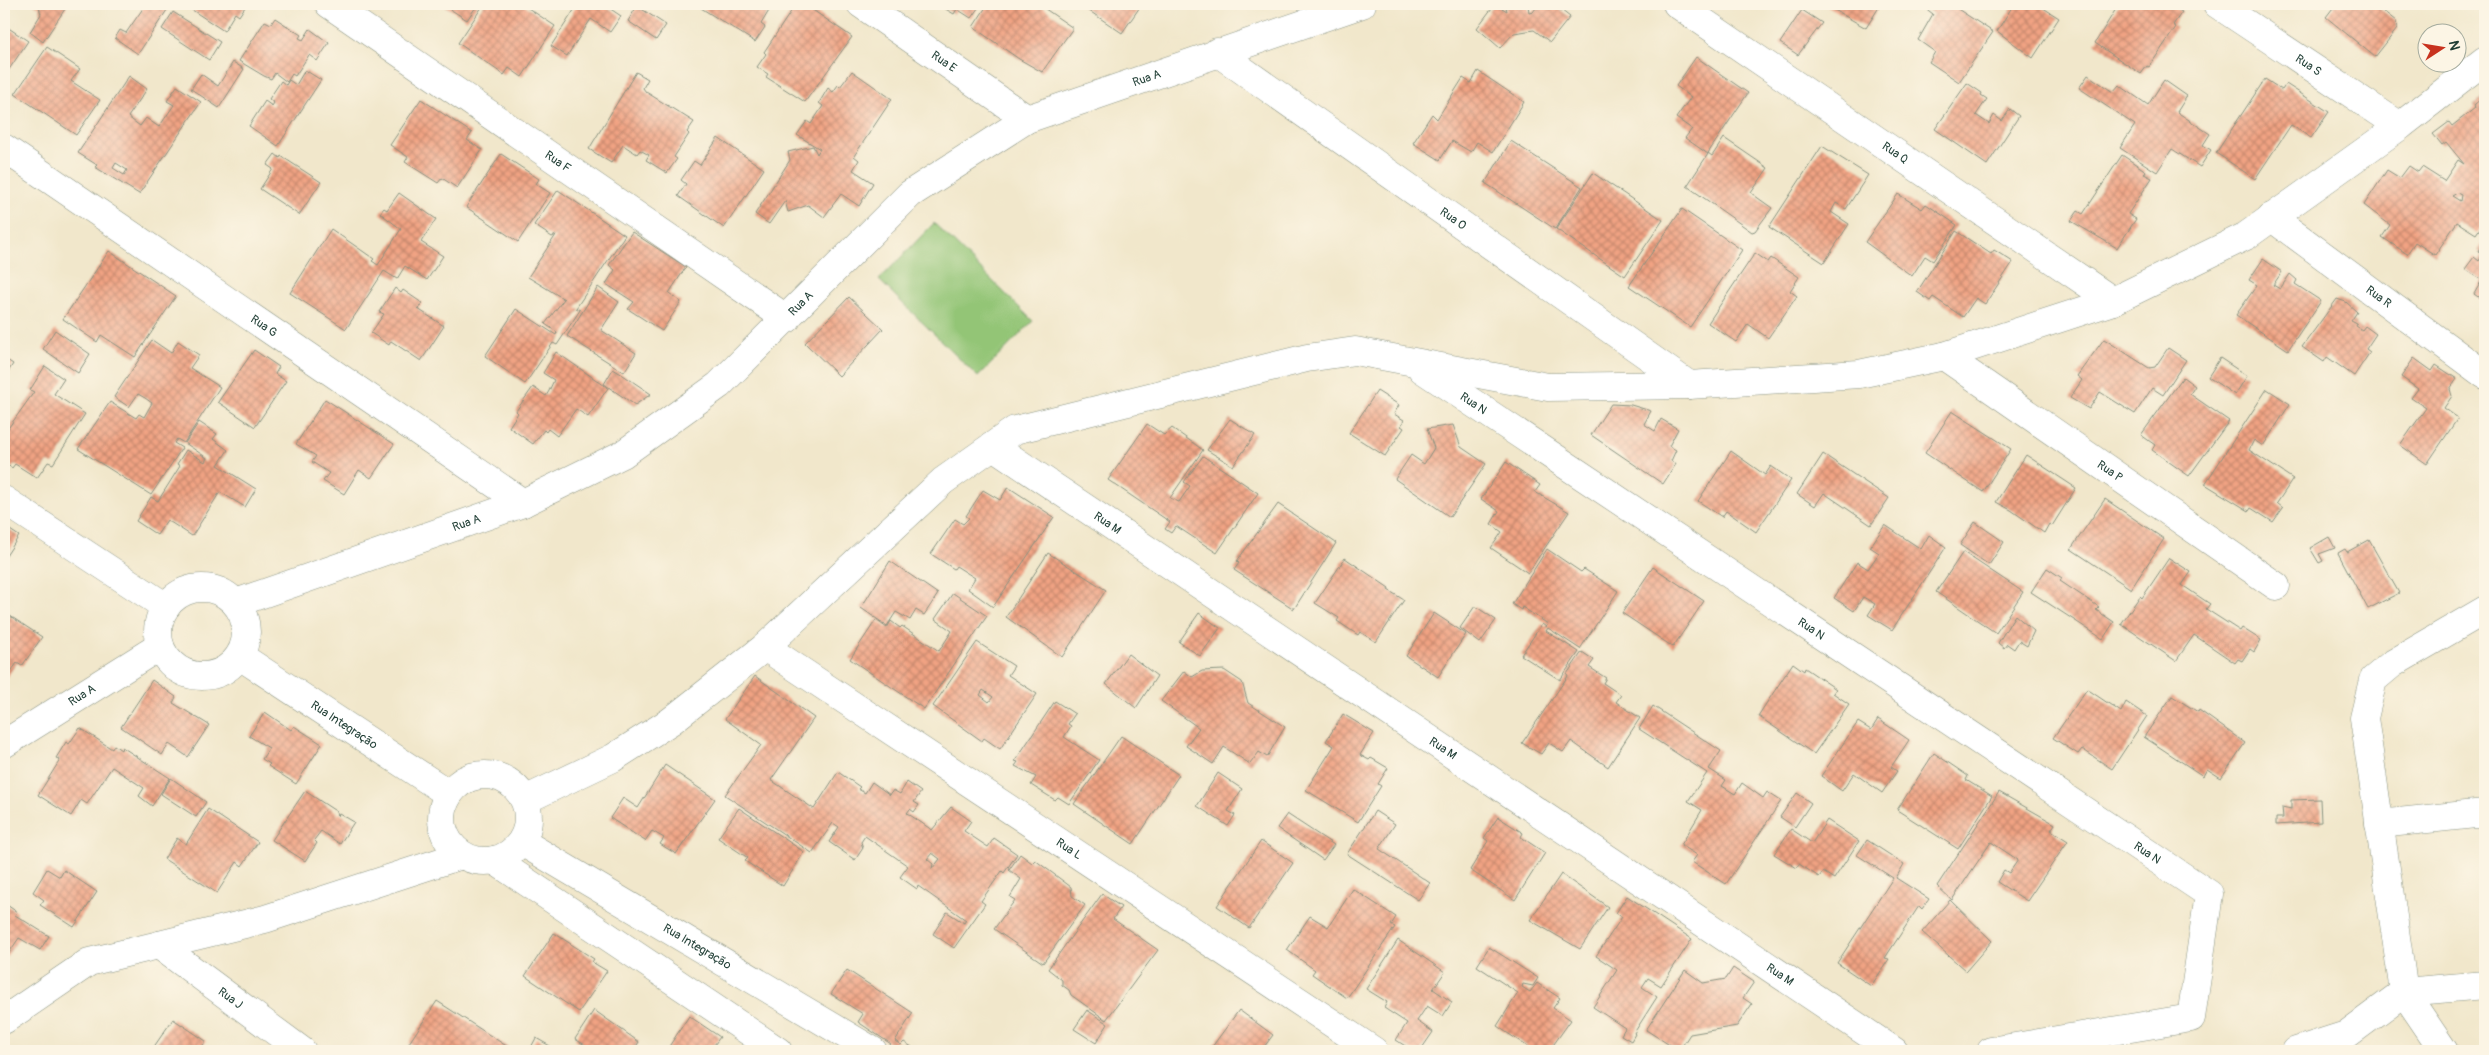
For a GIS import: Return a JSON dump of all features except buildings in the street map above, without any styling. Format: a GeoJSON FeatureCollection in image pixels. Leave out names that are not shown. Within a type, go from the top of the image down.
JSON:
{"type":"FeatureCollection","features":[{"type":"Feature","properties":{"kind":"street","name":"Rua F"},"geometry":{"type":"LineString","coordinates":[[329,4],[787,319]]}},
{"type":"Feature","properties":{"kind":"street","name":"Rua E"},"geometry":{"type":"LineString","coordinates":[[861,4],[1027,119]]}},
{"type":"Feature","properties":{"kind":"street","name":"Rua A"},"geometry":{"type":"LineString","coordinates":[[236,603],[524,503],[623,454],[719,385],[910,194],[1027,119],[1217,52],[1362,4]]}},
{"type":"Feature","properties":{"kind":"street","name":"Rua Q"},"geometry":{"type":"LineString","coordinates":[[1676,4],[2113,301]]}},
{"type":"Feature","properties":{"kind":"street","name":"Rua S"},"geometry":{"type":"LineString","coordinates":[[2217,4],[2400,126]]}},
{"type":"Feature","properties":{"kind":"street","name":"Rua O"},"geometry":{"type":"LineString","coordinates":[[1217,52],[1689,385]]}},
{"type":"Feature","properties":{"kind":"street"},"geometry":{"type":"LineString","coordinates":[[525,800],[613,758],[671,721],[765,647],[943,481],[1015,430],[1307,358],[1355,351],[1548,387],[1689,385],[1859,374],[1944,356],[2113,301],[2246,236],[2400,126],[2485,60]]}},
{"type":"Feature","properties":{"kind":"street","name":"Rua G"},"geometry":{"type":"LineString","coordinates":[[4,148],[524,503]]}},
{"type":"Feature","properties":{"kind":"street","name":"Rua R"},"geometry":{"type":"LineString","coordinates":[[2271,217],[2485,375]]}},
{"type":"Feature","properties":{"kind":"street","name":"Rua P"},"geometry":{"type":"LineString","coordinates":[[1944,356],[2276,586]]}},
{"type":"Feature","properties":{"kind":"street","name":"Rua N"},"geometry":{"type":"LineString","coordinates":[[1413,363],[2209,894],[2191,1018],[1991,1051]]}},
{"type":"Feature","properties":{"kind":"street","name":"Rua M"},"geometry":{"type":"LineString","coordinates":[[993,446],[1894,1051]]}},
{"type":"Feature","properties":{"kind":"street"},"geometry":{"type":"LineString","coordinates":[[4,500],[166,608]]}},
{"type":"Feature","properties":{"kind":"street"},"geometry":{"type":"LineString","coordinates":[[200,588],[220,591],[236,603],[245,620],[246,638],[240,656],[229,668],[213,676],[197,677],[181,671],[168,661],[160,646],[158,626],[166,608],[180,594],[200,588]]}},
{"type":"Feature","properties":{"kind":"street"},"geometry":{"type":"LineString","coordinates":[[2444,1051],[2404,992],[2364,718],[2373,680],[2392,664],[2485,610]]}},
{"type":"Feature","properties":{"kind":"street","name":"Rua A"},"geometry":{"type":"LineString","coordinates":[[4,744],[160,646]]}},
{"type":"Feature","properties":{"kind":"street","name":"Rua L"},"geometry":{"type":"LineString","coordinates":[[765,647],[1374,1051]]}},
{"type":"Feature","properties":{"kind":"street","name":"Rua Integração"},"geometry":{"type":"LineString","coordinates":[[240,656],[449,794]]}},
{"type":"Feature","properties":{"kind":"street"},"geometry":{"type":"LineString","coordinates":[[479,774],[498,776],[514,785],[525,800],[528,821],[522,842],[510,854],[494,860],[477,861],[462,855],[450,843],[443,827],[443,810],[449,794],[462,781],[479,774]]}},
{"type":"Feature","properties":{"kind":"street"},"geometry":{"type":"LineString","coordinates":[[2380,824],[2485,813]]}},
{"type":"Feature","properties":{"kind":"street","name":"Rua Integração"},"geometry":{"type":"LineString","coordinates":[[522,842],[873,1051]]}},
{"type":"Feature","properties":{"kind":"street"},"geometry":{"type":"LineString","coordinates":[[4,1020],[89,962],[265,919],[462,855]]}},
{"type":"Feature","properties":{"kind":"street"},"geometry":{"type":"LineString","coordinates":[[494,860],[775,1050]]}},
{"type":"Feature","properties":{"kind":"street","name":"Rua J"},"geometry":{"type":"LineString","coordinates":[[159,945],[302,1051]]}},
{"type":"Feature","properties":{"kind":"street"},"geometry":{"type":"LineString","coordinates":[[2296,1051],[2346,1036],[2404,992],[2485,985]]}},
{"type":"Feature","properties":{"kind":"green space"},"geometry":{"type":"Polygon","coordinates":[[[934,223],[1033,321],[978,377],[879,280],[934,223]]]}}]}
